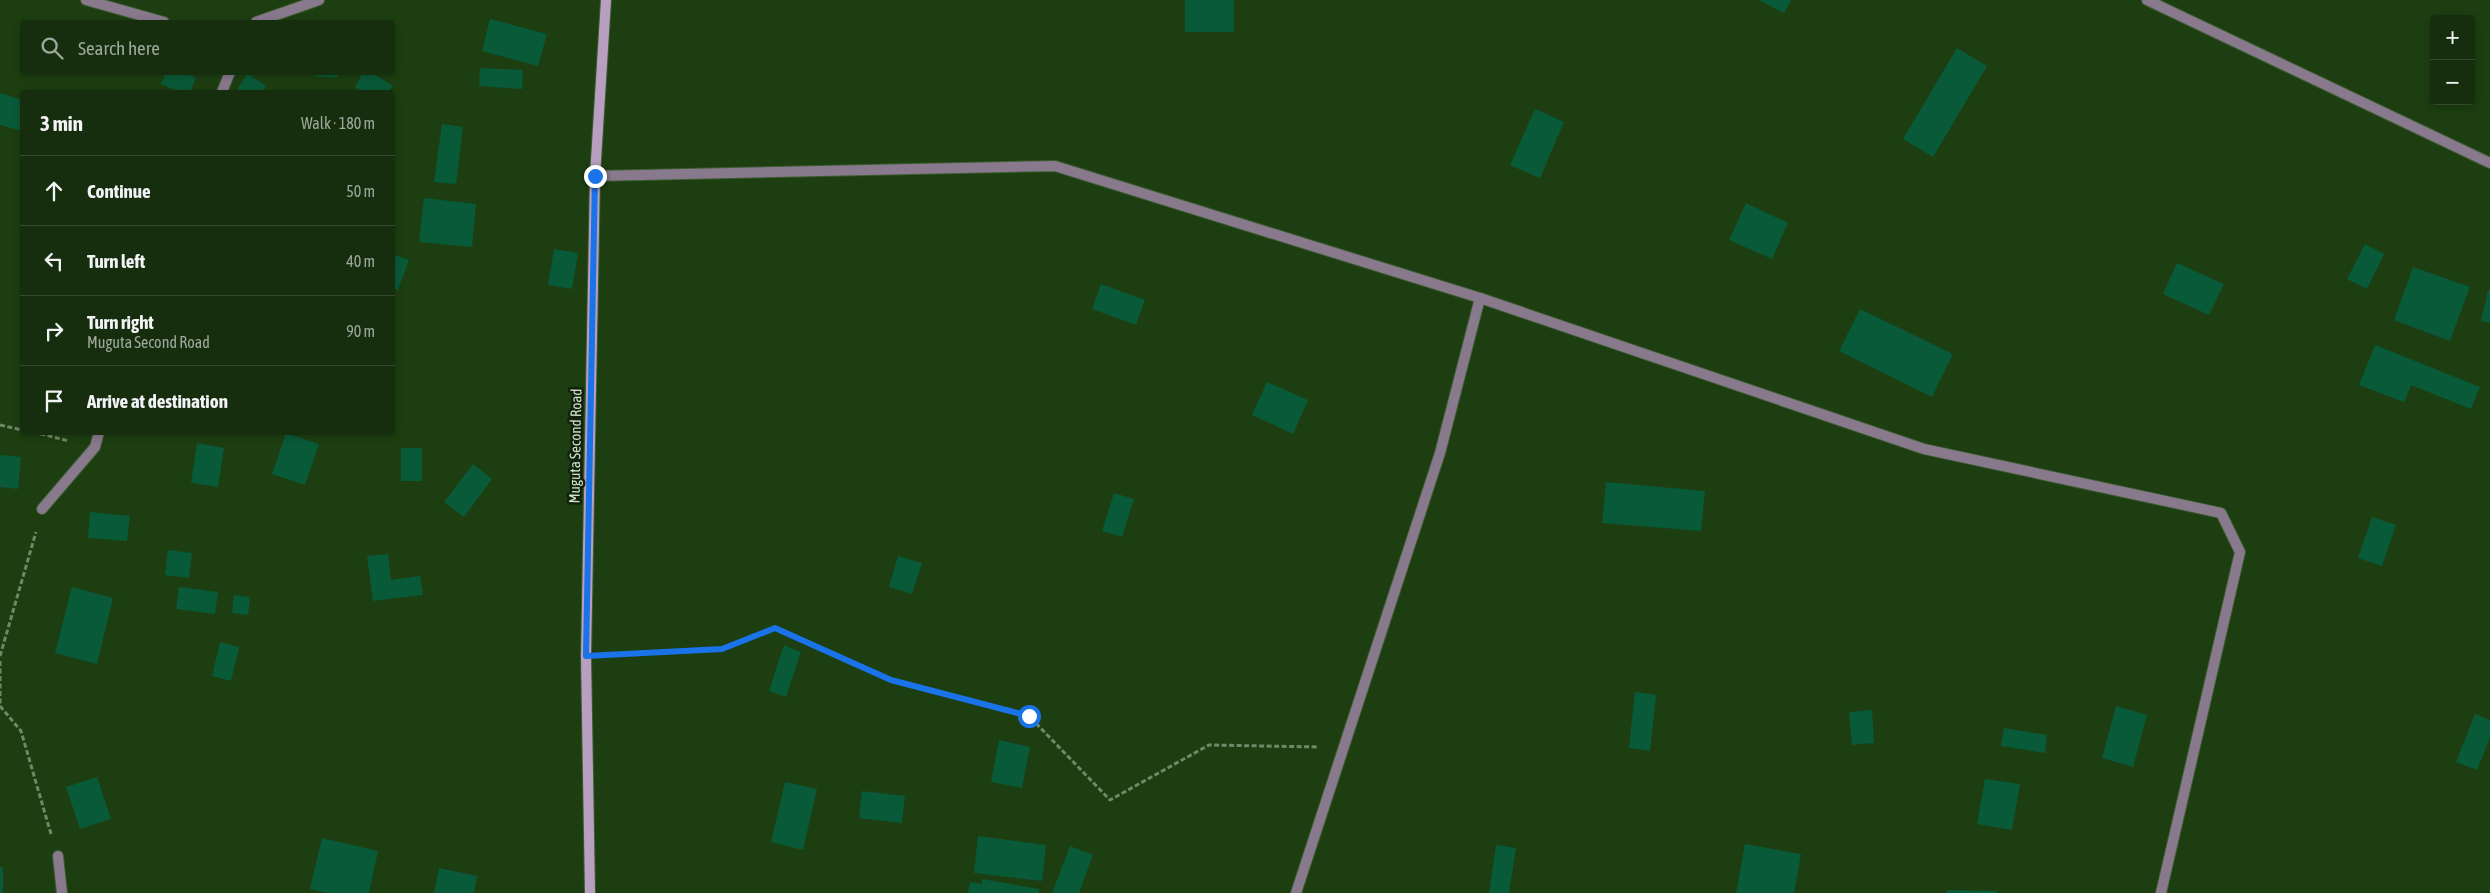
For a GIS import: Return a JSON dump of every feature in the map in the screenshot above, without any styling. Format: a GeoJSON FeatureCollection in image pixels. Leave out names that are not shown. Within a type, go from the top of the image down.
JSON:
{"type":"FeatureCollection","features":[{"type":"Feature","properties":{"kind":"street"},"geometry":{"type":"LineString","coordinates":[[86,0],[157,20]]}},
{"type":"Feature","properties":{"kind":"street"},"geometry":{"type":"LineString","coordinates":[[262,20],[320,0]]}},
{"type":"Feature","properties":{"kind":"street","name":"Muguta Second Road"},"geometry":{"type":"LineString","coordinates":[[590,893],[586,656],[595,176],[606,0]]}},
{"type":"Feature","properties":{"kind":"street"},"geometry":{"type":"LineString","coordinates":[[2147,0],[2490,163]]}},
{"type":"Feature","properties":{"kind":"street"},"geometry":{"type":"LineString","coordinates":[[223,90],[229,75]]}},
{"type":"Feature","properties":{"kind":"street"},"geometry":{"type":"LineString","coordinates":[[595,176],[1055,166],[1480,298],[1924,449],[2222,513],[2240,552],[2161,893]]}},
{"type":"Feature","properties":{"kind":"street"},"geometry":{"type":"LineString","coordinates":[[1296,893],[1440,453],[1480,298]]}},
{"type":"Feature","properties":{"kind":"street"},"geometry":{"type":"LineString","coordinates":[[42,509],[96,447],[98,435]]}},
{"type":"Feature","properties":{"kind":"street"},"geometry":{"type":"LineString","coordinates":[[58,856],[62,893]]}},
{"type":"Feature","properties":{"kind":"path"},"geometry":{"type":"LineString","coordinates":[[0,425],[20,430]]}},
{"type":"Feature","properties":{"kind":"path"},"geometry":{"type":"LineString","coordinates":[[46,435],[96,447]]}},
{"type":"Feature","properties":{"kind":"path"},"geometry":{"type":"LineString","coordinates":[[0,656],[42,509]]}},
{"type":"Feature","properties":{"kind":"path"},"geometry":{"type":"LineString","coordinates":[[586,656],[722,649],[775,628],[891,680],[1029,716],[1110,800],[1209,746],[1343,748]]}},
{"type":"Feature","properties":{"kind":"path"},"geometry":{"type":"LineString","coordinates":[[0,661],[0,706],[21,731],[58,856]]}},
{"type":"Feature","properties":{"kind":"building"},"geometry":{"type":"Polygon","coordinates":[[[1185,0],[1234,0],[1234,32],[1185,32],[1185,0]]]}},
{"type":"Feature","properties":{"kind":"building"},"geometry":{"type":"Polygon","coordinates":[[[1759,0],[1791,0],[1784,13],[1759,0]]]}},
{"type":"Feature","properties":{"kind":"building"},"geometry":{"type":"Polygon","coordinates":[[[490,19],[547,34],[538,66],[482,51],[490,19]]]}},
{"type":"Feature","properties":{"kind":"building"},"geometry":{"type":"Polygon","coordinates":[[[1957,48],[1987,66],[1933,157],[1903,139],[1957,48]]]}},
{"type":"Feature","properties":{"kind":"building"},"geometry":{"type":"Polygon","coordinates":[[[480,68],[523,70],[522,89],[479,86],[480,68]]]}},
{"type":"Feature","properties":{"kind":"building"},"geometry":{"type":"Polygon","coordinates":[[[165,75],[190,75],[196,78],[191,90],[175,90],[161,84],[165,75]]]}},
{"type":"Feature","properties":{"kind":"building"},"geometry":{"type":"Polygon","coordinates":[[[246,75],[250,75],[266,86],[263,90],[237,90],[246,75]]]}},
{"type":"Feature","properties":{"kind":"building"},"geometry":{"type":"Polygon","coordinates":[[[314,75],[338,75],[337,78],[314,75]]]}},
{"type":"Feature","properties":{"kind":"building"},"geometry":{"type":"Polygon","coordinates":[[[361,75],[376,75],[393,86],[390,90],[361,90],[355,87],[361,75]]]}},
{"type":"Feature","properties":{"kind":"building"},"geometry":{"type":"Polygon","coordinates":[[[0,93],[20,99],[20,130],[0,125],[0,93]]]}},
{"type":"Feature","properties":{"kind":"building"},"geometry":{"type":"Polygon","coordinates":[[[1535,109],[1564,122],[1540,178],[1510,165],[1535,109]]]}},
{"type":"Feature","properties":{"kind":"building"},"geometry":{"type":"Polygon","coordinates":[[[442,124],[463,127],[456,184],[434,182],[442,124]]]}},
{"type":"Feature","properties":{"kind":"building"},"geometry":{"type":"Polygon","coordinates":[[[424,198],[476,204],[472,247],[419,242],[424,198]]]}},
{"type":"Feature","properties":{"kind":"building"},"geometry":{"type":"Polygon","coordinates":[[[1746,203],[1788,223],[1772,259],[1729,240],[1746,203]]]}},
{"type":"Feature","properties":{"kind":"building"},"geometry":{"type":"Polygon","coordinates":[[[2365,244],[2384,254],[2367,289],[2347,279],[2365,244]]]}},
{"type":"Feature","properties":{"kind":"building"},"geometry":{"type":"Polygon","coordinates":[[[554,249],[578,253],[572,289],[548,285],[554,249]]]}},
{"type":"Feature","properties":{"kind":"building"},"geometry":{"type":"Polygon","coordinates":[[[395,255],[409,260],[398,290],[395,289],[395,255]]]}},
{"type":"Feature","properties":{"kind":"building"},"geometry":{"type":"Polygon","coordinates":[[[2177,263],[2224,284],[2209,315],[2163,294],[2177,263]]]}},
{"type":"Feature","properties":{"kind":"building"},"geometry":{"type":"Polygon","coordinates":[[[2413,267],[2470,287],[2450,341],[2394,320],[2413,267]]]}},
{"type":"Feature","properties":{"kind":"building"},"geometry":{"type":"Polygon","coordinates":[[[1101,284],[1145,300],[1136,325],[1092,309],[1101,284]]]}},
{"type":"Feature","properties":{"kind":"building"},"geometry":{"type":"Polygon","coordinates":[[[2488,290],[2490,290],[2490,323],[2481,321],[2488,290]]]}},
{"type":"Feature","properties":{"kind":"building"},"geometry":{"type":"Polygon","coordinates":[[[1860,309],[1953,354],[1932,397],[1839,351],[1860,309]]]}},
{"type":"Feature","properties":{"kind":"building"},"geometry":{"type":"Polygon","coordinates":[[[2375,345],[2480,387],[2471,409],[2411,385],[2404,402],[2359,385],[2375,345]]]}},
{"type":"Feature","properties":{"kind":"building"},"geometry":{"type":"Polygon","coordinates":[[[1267,382],[1308,400],[1293,434],[1252,415],[1267,382]]]}},
{"type":"Feature","properties":{"kind":"building"},"geometry":{"type":"Polygon","coordinates":[[[285,435],[292,435],[319,444],[305,485],[272,474],[285,435]]]}},
{"type":"Feature","properties":{"kind":"building"},"geometry":{"type":"Polygon","coordinates":[[[197,443],[224,448],[218,487],[191,483],[197,443]]]}},
{"type":"Feature","properties":{"kind":"building"},"geometry":{"type":"Polygon","coordinates":[[[401,448],[422,448],[422,481],[401,481],[401,448]]]}},
{"type":"Feature","properties":{"kind":"building"},"geometry":{"type":"Polygon","coordinates":[[[0,455],[21,457],[18,489],[0,487],[0,455]]]}},
{"type":"Feature","properties":{"kind":"building"},"geometry":{"type":"Polygon","coordinates":[[[473,464],[492,479],[464,517],[444,502],[473,464]]]}},
{"type":"Feature","properties":{"kind":"building"},"geometry":{"type":"Polygon","coordinates":[[[1606,482],[1705,491],[1701,531],[1602,523],[1606,482]]]}},
{"type":"Feature","properties":{"kind":"building"},"geometry":{"type":"Polygon","coordinates":[[[1114,493],[1134,499],[1122,537],[1102,531],[1114,493]]]}},
{"type":"Feature","properties":{"kind":"building"},"geometry":{"type":"Polygon","coordinates":[[[90,512],[130,516],[127,541],[88,538],[90,512]]]}},
{"type":"Feature","properties":{"kind":"building"},"geometry":{"type":"Polygon","coordinates":[[[2372,517],[2396,525],[2382,566],[2358,558],[2372,517]]]}},
{"type":"Feature","properties":{"kind":"building"},"geometry":{"type":"Polygon","coordinates":[[[168,550],[192,553],[189,578],[165,575],[168,550]]]}},
{"type":"Feature","properties":{"kind":"building"},"geometry":{"type":"Polygon","coordinates":[[[388,554],[391,580],[420,576],[423,595],[373,601],[367,556],[388,554]]]}},
{"type":"Feature","properties":{"kind":"building"},"geometry":{"type":"Polygon","coordinates":[[[898,556],[922,563],[912,594],[889,587],[898,556]]]}},
{"type":"Feature","properties":{"kind":"building"},"geometry":{"type":"Polygon","coordinates":[[[72,587],[113,598],[97,664],[55,653],[72,587]]]}},
{"type":"Feature","properties":{"kind":"building"},"geometry":{"type":"Polygon","coordinates":[[[179,587],[218,592],[215,614],[176,609],[179,587]]]}},
{"type":"Feature","properties":{"kind":"building"},"geometry":{"type":"Polygon","coordinates":[[[234,595],[250,597],[248,615],[232,613],[234,595]]]}},
{"type":"Feature","properties":{"kind":"building"},"geometry":{"type":"Polygon","coordinates":[[[220,642],[239,647],[231,681],[212,676],[220,642]]]}},
{"type":"Feature","properties":{"kind":"building"},"geometry":{"type":"Polygon","coordinates":[[[784,645],[801,652],[786,697],[769,691],[784,645]]]}},
{"type":"Feature","properties":{"kind":"building"},"geometry":{"type":"Polygon","coordinates":[[[1635,692],[1656,695],[1650,751],[1629,748],[1635,692]]]}},
{"type":"Feature","properties":{"kind":"building"},"geometry":{"type":"Polygon","coordinates":[[[2116,706],[2147,715],[2133,767],[2102,758],[2116,706]]]}},
{"type":"Feature","properties":{"kind":"building"},"geometry":{"type":"Polygon","coordinates":[[[1872,710],[1874,743],[1852,745],[1849,712],[1872,710]]]}},
{"type":"Feature","properties":{"kind":"building"},"geometry":{"type":"Polygon","coordinates":[[[2475,714],[2490,720],[2490,738],[2477,770],[2456,762],[2475,714]]]}},
{"type":"Feature","properties":{"kind":"building"},"geometry":{"type":"Polygon","coordinates":[[[2004,728],[2047,735],[2045,753],[2001,746],[2004,728]]]}},
{"type":"Feature","properties":{"kind":"building"},"geometry":{"type":"Polygon","coordinates":[[[999,740],[1030,747],[1022,788],[991,782],[999,740]]]}},
{"type":"Feature","properties":{"kind":"building"},"geometry":{"type":"Polygon","coordinates":[[[97,777],[111,819],[80,829],[66,787],[97,777]]]}},
{"type":"Feature","properties":{"kind":"building"},"geometry":{"type":"Polygon","coordinates":[[[1985,779],[2020,784],[2012,830],[1977,824],[1985,779]]]}},
{"type":"Feature","properties":{"kind":"building"},"geometry":{"type":"Polygon","coordinates":[[[785,782],[817,789],[803,850],[771,842],[785,782]]]}},
{"type":"Feature","properties":{"kind":"building"},"geometry":{"type":"Polygon","coordinates":[[[862,791],[905,796],[902,823],[859,818],[862,791]]]}},
{"type":"Feature","properties":{"kind":"building"},"geometry":{"type":"Polygon","coordinates":[[[978,836],[1046,845],[1042,881],[974,873],[978,836]]]}},
{"type":"Feature","properties":{"kind":"building"},"geometry":{"type":"Polygon","coordinates":[[[322,838],[378,851],[369,893],[327,893],[310,889],[322,838]]]}},
{"type":"Feature","properties":{"kind":"building"},"geometry":{"type":"Polygon","coordinates":[[[1745,844],[1801,854],[1794,893],[1736,893],[1745,844]]]}},
{"type":"Feature","properties":{"kind":"building"},"geometry":{"type":"Polygon","coordinates":[[[1496,845],[1516,848],[1509,893],[1489,893],[1496,845]]]}},
{"type":"Feature","properties":{"kind":"building"},"geometry":{"type":"Polygon","coordinates":[[[1070,846],[1093,855],[1079,893],[1052,893],[1070,846]]]}},
{"type":"Feature","properties":{"kind":"building"},"geometry":{"type":"Polygon","coordinates":[[[0,867],[3,867],[3,893],[0,893],[0,867]]]}},
{"type":"Feature","properties":{"kind":"building"},"geometry":{"type":"Polygon","coordinates":[[[439,868],[477,876],[474,893],[434,893],[439,868]]]}},
{"type":"Feature","properties":{"kind":"building"},"geometry":{"type":"Polygon","coordinates":[[[982,879],[1039,889],[1039,893],[968,893],[970,882],[982,884],[982,879]]]}},
{"type":"Feature","properties":{"kind":"building"},"geometry":{"type":"Polygon","coordinates":[[[1947,890],[1997,891],[1997,893],[1947,893],[1947,890]]]}},
{"type":"Feature","properties":{"kind":"route"},"geometry":{"type":"LineString","coordinates":[[595,176],[586,656],[722,649],[775,628],[891,680],[1029,716]]}}]}
